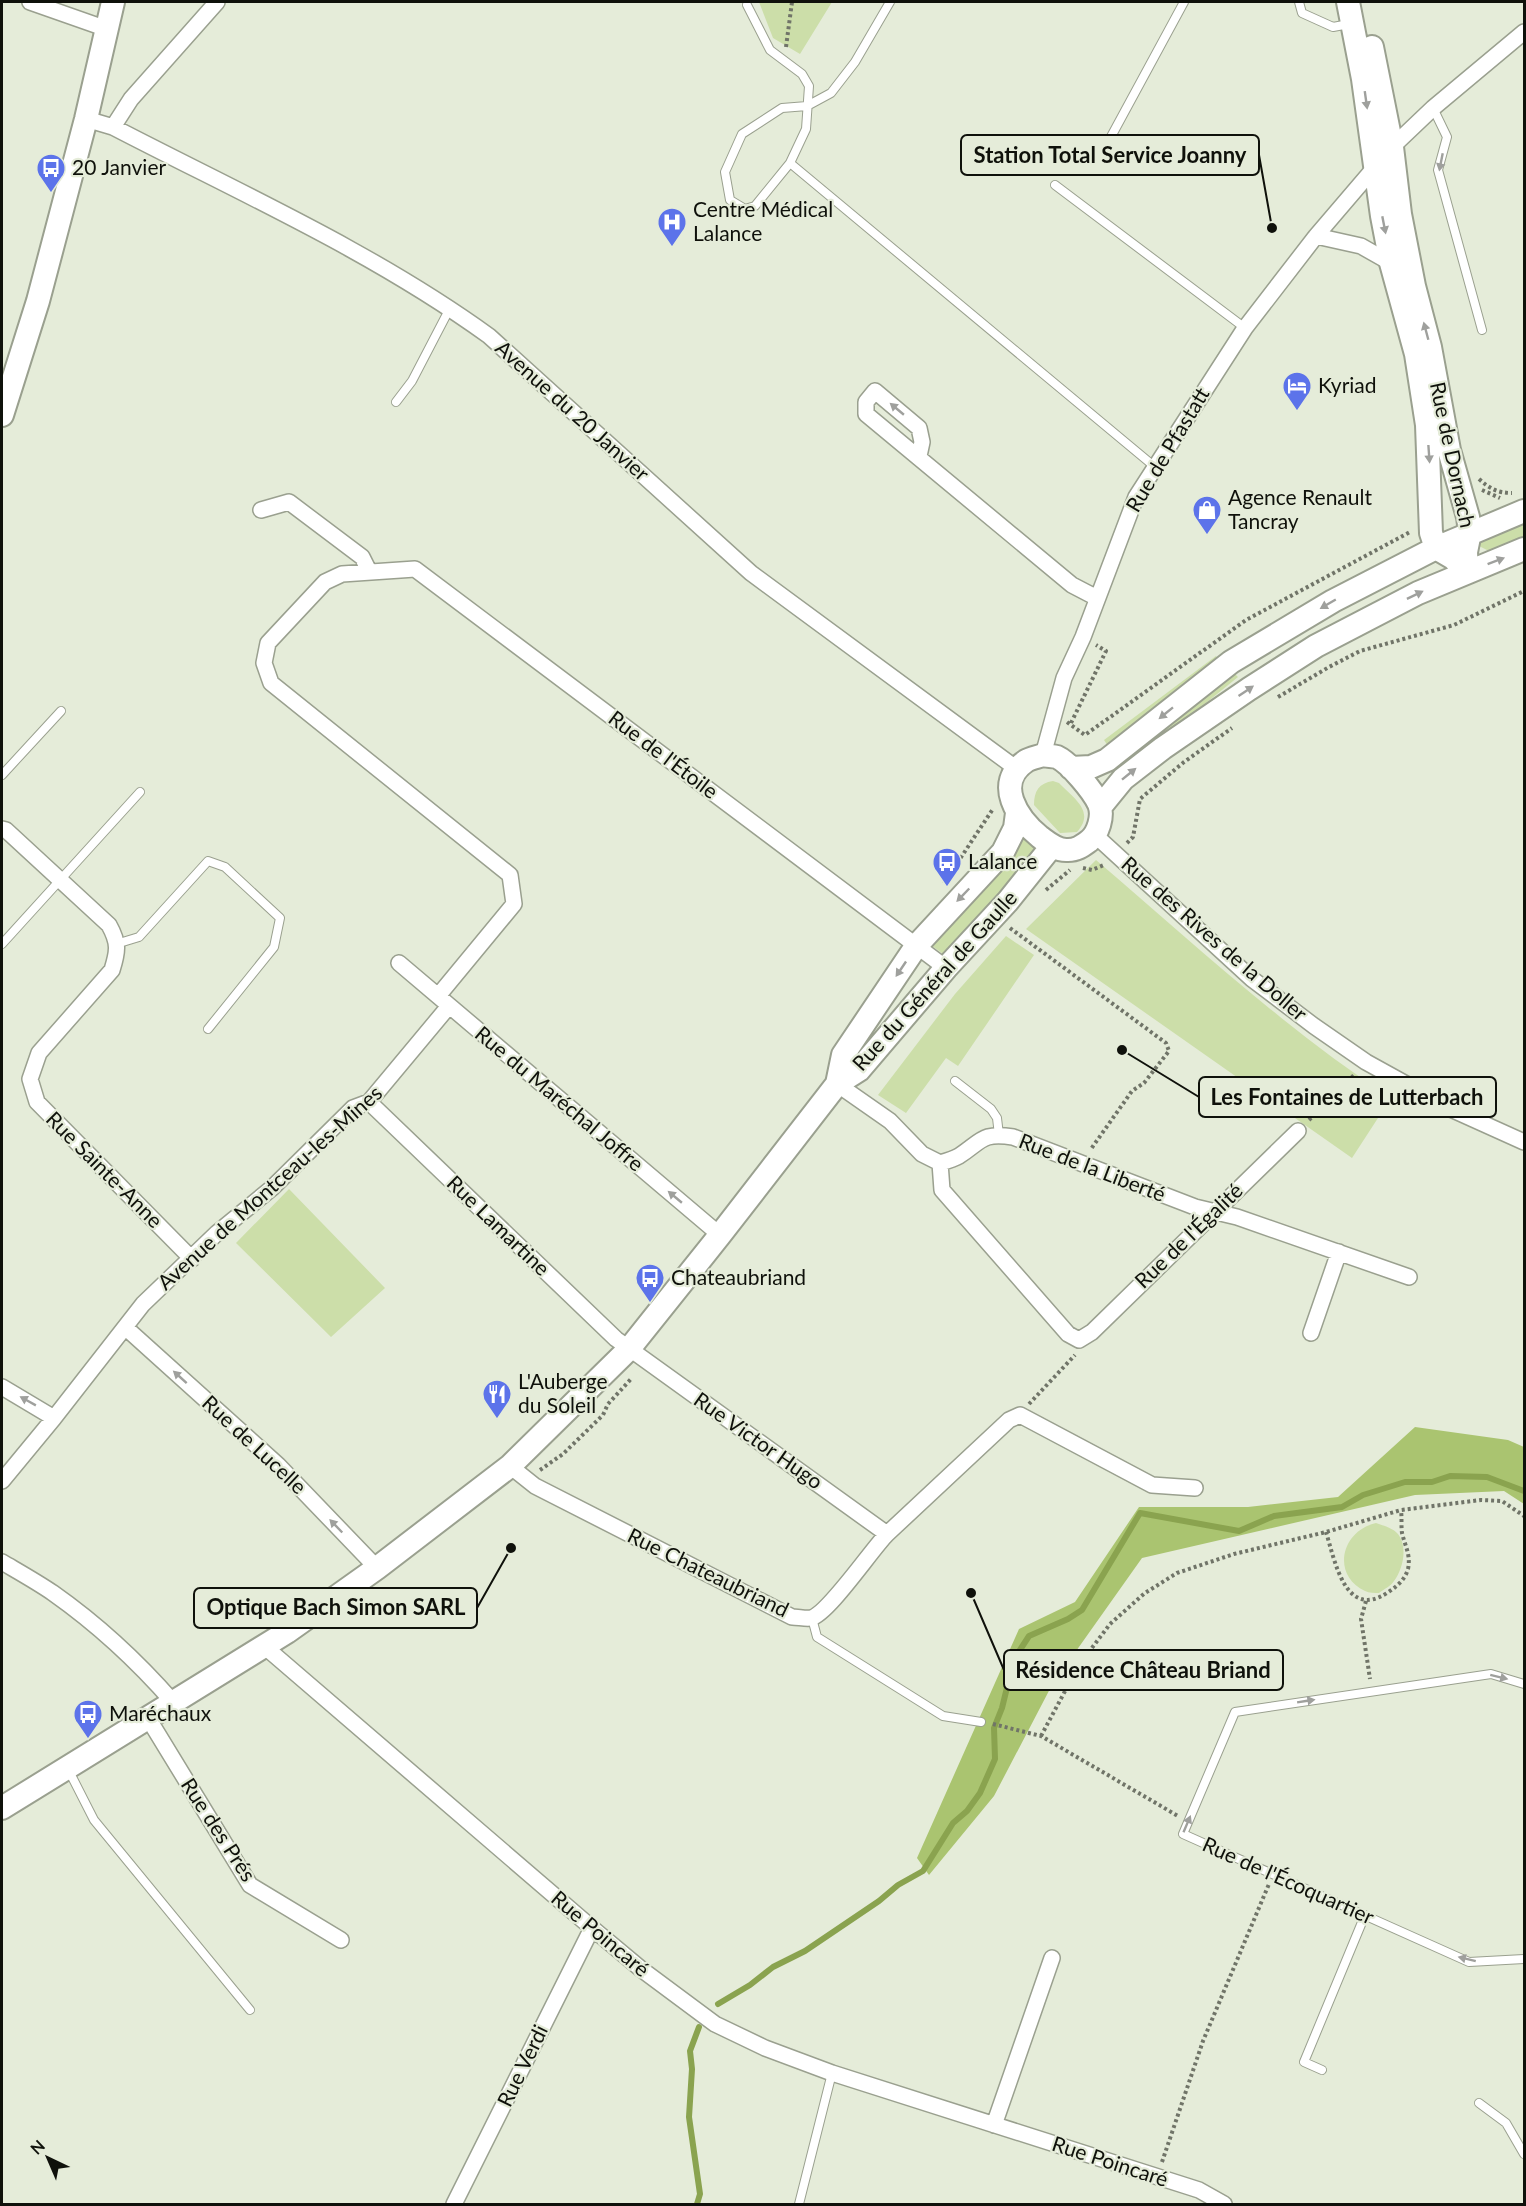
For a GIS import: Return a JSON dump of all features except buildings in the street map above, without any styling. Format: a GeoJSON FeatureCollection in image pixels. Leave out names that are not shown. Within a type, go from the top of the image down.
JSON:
{"type":"FeatureCollection","features":[{"type":"Feature","properties":{"kind":"main road"},"geometry":{"type":"LineString","coordinates":[[2,415],[38,301],[86,119],[113,2]]}},
{"type":"Feature","properties":{"kind":"main road","name":"Rue de Dornach"},"geometry":{"type":"LineString","coordinates":[[1364,2],[1392,147],[1400,214],[1412,275],[1430,347],[1449,450],[1466,509],[1470,532],[1466,552],[1467,572]]}},
{"type":"Feature","properties":{"kind":"main road","name":"Rue de Dornach"},"geometry":{"type":"LineString","coordinates":[[1350,12],[1391,263],[1416,354],[1425,413],[1430,474],[1429,522],[1436,548],[1453,558],[1467,572]]}},
{"type":"Feature","properties":{"kind":"main road"},"geometry":{"type":"LineString","coordinates":[[1375,167],[1392,147]]}},
{"type":"Feature","properties":{"kind":"main road"},"geometry":{"type":"LineString","coordinates":[[1071,768],[1091,767],[1107,760],[1231,662],[1333,601],[1436,548],[1524,511]]}},
{"type":"Feature","properties":{"kind":"main road"},"geometry":{"type":"LineString","coordinates":[[1101,806],[1071,768],[1056,757],[1043,755],[1026,760],[1014,776],[1011,799],[1017,813],[1052,846],[1066,850],[1080,848],[1096,836],[1101,806],[1123,779],[1163,748],[1278,671],[1336,636],[1418,593],[1524,549]]}},
{"type":"Feature","properties":{"kind":"main road","name":"Rue du Général de Gaulle"},"geometry":{"type":"LineString","coordinates":[[837,1084],[843,1055],[917,945],[1003,852],[1015,828],[1017,813]]}},
{"type":"Feature","properties":{"kind":"main road","name":"Rue du Général de Gaulle"},"geometry":{"type":"LineString","coordinates":[[2,1808],[264,1646],[518,1473],[629,1349],[837,1084],[859,1070],[946,968],[1008,901],[1052,846]]}},
{"type":"Feature","properties":{"kind":"street"},"geometry":{"type":"LineString","coordinates":[[30,2],[107,29]]}},
{"type":"Feature","properties":{"kind":"street"},"geometry":{"type":"LineString","coordinates":[[113,127],[131,99],[217,2]]}},
{"type":"Feature","properties":{"kind":"street"},"geometry":{"type":"LineString","coordinates":[[1392,147],[1433,108],[1524,32]]}},
{"type":"Feature","properties":{"kind":"street","name":"Avenue du 20 Janvier"},"geometry":{"type":"LineString","coordinates":[[86,119],[113,127],[377,262],[450,308],[489,336],[751,573],[1014,776]]}},
{"type":"Feature","properties":{"kind":"street","name":"Rue de Pfastatt"},"geometry":{"type":"LineString","coordinates":[[1043,755],[1058,696],[1136,497],[1245,328],[1316,236],[1375,167]]}},
{"type":"Feature","properties":{"kind":"street"},"geometry":{"type":"LineString","coordinates":[[1316,236],[1361,246],[1391,263]]}},
{"type":"Feature","properties":{"kind":"street"},"geometry":{"type":"LineString","coordinates":[[919,456],[1072,585],[1097,598]]}},
{"type":"Feature","properties":{"kind":"street"},"geometry":{"type":"LineString","coordinates":[[261,510],[289,502],[362,557],[369,571]]}},
{"type":"Feature","properties":{"kind":"street","name":"Rue de l'Étoile"},"geometry":{"type":"LineString","coordinates":[[443,1001],[514,904],[510,876],[271,683],[264,663],[268,643],[325,582],[342,574],[415,569],[946,968]]}},
{"type":"Feature","properties":{"kind":"street"},"geometry":{"type":"LineString","coordinates":[[2,829],[6,830],[108,925],[116,937],[116,944]]}},
{"type":"Feature","properties":{"kind":"street","name":"Rue des Rives de la Doller"},"geometry":{"type":"LineString","coordinates":[[1096,836],[1252,979],[1314,1026],[1366,1062],[1453,1110],[1524,1142]]}},
{"type":"Feature","properties":{"kind":"street","name":"Rue Sainte-Anne"},"geometry":{"type":"LineString","coordinates":[[116,944],[117,954],[112,970],[39,1053],[30,1079],[37,1102],[192,1259]]}},
{"type":"Feature","properties":{"kind":"street","name":"Rue du Maréchal Joffre"},"geometry":{"type":"LineString","coordinates":[[399,963],[720,1235]]}},
{"type":"Feature","properties":{"kind":"street","name":"Avenue de Montceau-les-Mines"},"geometry":{"type":"LineString","coordinates":[[2,1481],[143,1304],[217,1233],[272,1188],[353,1108],[369,1102],[443,1001]]}},
{"type":"Feature","properties":{"kind":"street"},"geometry":{"type":"LineString","coordinates":[[837,1084],[890,1121],[922,1154],[940,1163],[942,1190],[1068,1334],[1079,1340]]}},
{"type":"Feature","properties":{"kind":"street","name":"Rue Lamartine"},"geometry":{"type":"LineString","coordinates":[[369,1102],[608,1332],[629,1349]]}},
{"type":"Feature","properties":{"kind":"street","name":"Rue de l'Égalité"},"geometry":{"type":"LineString","coordinates":[[1079,1340],[1092,1332],[1298,1131]]}},
{"type":"Feature","properties":{"kind":"street","name":"Rue de la Liberté"},"geometry":{"type":"LineString","coordinates":[[940,1163],[957,1157],[983,1138],[999,1135],[1013,1137],[1195,1207],[1238,1217],[1409,1277]]}},
{"type":"Feature","properties":{"kind":"street"},"geometry":{"type":"LineString","coordinates":[[1311,1333],[1339,1252]]}},
{"type":"Feature","properties":{"kind":"street","name":"Rue de Lucelle"},"geometry":{"type":"LineString","coordinates":[[126,1328],[278,1465],[377,1568]]}},
{"type":"Feature","properties":{"kind":"street","name":"Rue Victor Hugo"},"geometry":{"type":"LineString","coordinates":[[629,1349],[887,1533]]}},
{"type":"Feature","properties":{"kind":"street"},"geometry":{"type":"LineString","coordinates":[[2,1387],[54,1418]]}},
{"type":"Feature","properties":{"kind":"street"},"geometry":{"type":"LineString","coordinates":[[1020,1416],[1152,1485],[1195,1488]]}},
{"type":"Feature","properties":{"kind":"street","name":"Rue Chateaubriand"},"geometry":{"type":"LineString","coordinates":[[518,1473],[545,1492],[792,1617],[812,1618],[825,1608],[887,1533],[1009,1420],[1020,1416]]}},
{"type":"Feature","properties":{"kind":"street"},"geometry":{"type":"LineString","coordinates":[[2,1562],[52,1593],[95,1626],[173,1702]]}},
{"type":"Feature","properties":{"kind":"street","name":"Rue Poincaré"},"geometry":{"type":"LineString","coordinates":[[264,1646],[592,1929],[641,1970],[715,2024],[765,2048],[832,2073],[1199,2190],[1224,2205]]}},
{"type":"Feature","properties":{"kind":"street","name":"Rue des Prés"},"geometry":{"type":"LineString","coordinates":[[148,1718],[250,1885],[341,1940]]}},
{"type":"Feature","properties":{"kind":"street","name":"Rue Verdi"},"geometry":{"type":"LineString","coordinates":[[454,2205],[592,1929]]}},
{"type":"Feature","properties":{"kind":"street"},"geometry":{"type":"LineString","coordinates":[[994,2126],[1052,1958]]}},
{"type":"Feature","properties":{"kind":"lane"},"geometry":{"type":"LineString","coordinates":[[747,5],[770,50],[802,74],[808,86],[807,106],[806,129],[790,163],[754,206],[745,209],[730,200],[725,172],[742,134],[782,108],[807,106],[831,93],[855,62],[890,2]]}},
{"type":"Feature","properties":{"kind":"lane"},"geometry":{"type":"LineString","coordinates":[[1100,157],[1184,2]]}},
{"type":"Feature","properties":{"kind":"lane"},"geometry":{"type":"LineString","coordinates":[[1299,2],[1302,13],[1334,27],[1350,12]]}},
{"type":"Feature","properties":{"kind":"lane"},"geometry":{"type":"LineString","coordinates":[[1433,108],[1447,136],[1438,170],[1482,330]]}},
{"type":"Feature","properties":{"kind":"lane"},"geometry":{"type":"LineString","coordinates":[[790,163],[1155,467]]}},
{"type":"Feature","properties":{"kind":"lane"},"geometry":{"type":"LineString","coordinates":[[1055,185],[1245,328]]}},
{"type":"Feature","properties":{"kind":"lane"},"geometry":{"type":"LineString","coordinates":[[396,402],[412,381],[450,308]]}},
{"type":"Feature","properties":{"kind":"lane"},"geometry":{"type":"LineString","coordinates":[[2,775],[60,711]]}},
{"type":"Feature","properties":{"kind":"lane"},"geometry":{"type":"LineString","coordinates":[[2,944],[140,792]]}},
{"type":"Feature","properties":{"kind":"lane"},"geometry":{"type":"LineString","coordinates":[[116,944],[140,937],[208,861],[225,867],[280,918],[274,947],[208,1029]]}},
{"type":"Feature","properties":{"kind":"lane"},"geometry":{"type":"LineString","coordinates":[[955,1082],[991,1109],[998,1118],[999,1135]]}},
{"type":"Feature","properties":{"kind":"lane"},"geometry":{"type":"LineString","coordinates":[[812,1618],[817,1637],[943,1716],[981,1722]]}},
{"type":"Feature","properties":{"kind":"lane","name":"Rue de l'Écoquartier"},"geometry":{"type":"LineString","coordinates":[[1524,1684],[1491,1674],[1235,1712],[1183,1834],[1469,1962],[1524,1959]]}},
{"type":"Feature","properties":{"kind":"lane"},"geometry":{"type":"LineString","coordinates":[[68,1767],[94,1820],[250,2010]]}},
{"type":"Feature","properties":{"kind":"lane"},"geometry":{"type":"LineString","coordinates":[[1322,2070],[1304,2062],[1365,1915]]}},
{"type":"Feature","properties":{"kind":"lane"},"geometry":{"type":"LineString","coordinates":[[799,2205],[832,2073]]}},
{"type":"Feature","properties":{"kind":"lane"},"geometry":{"type":"LineString","coordinates":[[1479,2103],[1506,2123],[1524,2154]]}},
{"type":"Feature","properties":{"kind":"path"},"geometry":{"type":"LineString","coordinates":[[784,59],[792,2]]}},
{"type":"Feature","properties":{"kind":"path"},"geometry":{"type":"LineString","coordinates":[[1272,701],[1360,651],[1454,625],[1524,591]]}},
{"type":"Feature","properties":{"kind":"path"},"geometry":{"type":"LineString","coordinates":[[1071,723],[1106,651],[1083,637]]}},
{"type":"Feature","properties":{"kind":"path"},"geometry":{"type":"LineString","coordinates":[[1140,799],[1184,762],[1236,725]]}},
{"type":"Feature","properties":{"kind":"path"},"geometry":{"type":"LineString","coordinates":[[938,892],[1014,776]]}},
{"type":"Feature","properties":{"kind":"path"},"geometry":{"type":"LineString","coordinates":[[1010,927],[1162,1038],[1169,1051],[1144,1083],[1132,1091],[1082,1164]]}},
{"type":"Feature","properties":{"kind":"path"},"geometry":{"type":"LineString","coordinates":[[1298,1131],[1366,1062]]}},
{"type":"Feature","properties":{"kind":"path"},"geometry":{"type":"LineString","coordinates":[[1020,1416],[1034,1397],[1074,1358],[1079,1340]]}},
{"type":"Feature","properties":{"kind":"path"},"geometry":{"type":"LineString","coordinates":[[518,1473],[563,1454],[603,1415]]}},
{"type":"Feature","properties":{"kind":"path"},"geometry":{"type":"LineString","coordinates":[[1041,1736],[1079,1665],[1110,1624],[1145,1593],[1177,1573],[1234,1554],[1326,1532],[1401,1510],[1481,1500],[1502,1501],[1524,1516]]}},
{"type":"Feature","properties":{"kind":"path"},"geometry":{"type":"LineString","coordinates":[[1326,1532],[1345,1586],[1352,1594],[1366,1601],[1377,1599],[1399,1585],[1408,1570],[1409,1549],[1402,1534],[1401,1510]]}},
{"type":"Feature","properties":{"kind":"path"},"geometry":{"type":"LineString","coordinates":[[1366,1601],[1360,1619],[1371,1691]]}},
{"type":"Feature","properties":{"kind":"path"},"geometry":{"type":"LineString","coordinates":[[1005,1728],[1041,1736],[1188,1822]]}},
{"type":"Feature","properties":{"kind":"path"},"geometry":{"type":"LineString","coordinates":[[1157,2177],[1203,2040],[1273,1875]]}},
{"type":"Feature","properties":{"kind":"green space"},"geometry":{"type":"Polygon","coordinates":[[[759,2],[832,2],[800,54],[773,38],[759,2]]]}},
{"type":"Feature","properties":{"kind":"green space"},"geometry":{"type":"Polygon","coordinates":[[[1524,523],[1524,541],[1491,552],[1475,544],[1524,523]]]}},
{"type":"Feature","properties":{"kind":"green space"},"geometry":{"type":"Polygon","coordinates":[[[1216,656],[1218,659],[1110,749],[1104,740],[1216,656]]]}},
{"type":"Feature","properties":{"kind":"green space"},"geometry":{"type":"Polygon","coordinates":[[[1232,671],[1238,677],[1126,768],[1120,760],[1232,671]]]}},
{"type":"Feature","properties":{"kind":"green space"},"geometry":{"type":"Polygon","coordinates":[[[1053,781],[1059,783],[1070,794],[1083,811],[1084,818],[1077,832],[1060,833],[1034,805],[1038,788],[1053,781]]]}},
{"type":"Feature","properties":{"kind":"green space"},"geometry":{"type":"Polygon","coordinates":[[[1020,831],[1037,850],[946,956],[928,943],[1020,831]]]}},
{"type":"Feature","properties":{"kind":"green space"},"geometry":{"type":"Polygon","coordinates":[[[1096,860],[1276,1014],[1391,1098],[1352,1158],[1026,929],[1096,860]]]}},
{"type":"Feature","properties":{"kind":"green space"},"geometry":{"type":"Polygon","coordinates":[[[1006,936],[1034,955],[958,1066],[946,1058],[906,1113],[878,1095],[955,994],[1006,936]]]}},
{"type":"Feature","properties":{"kind":"green space"},"geometry":{"type":"Polygon","coordinates":[[[289,1189],[385,1288],[331,1337],[236,1243],[289,1189]]]}},
{"type":"Feature","properties":{"kind":"green space"},"geometry":{"type":"Polygon","coordinates":[[[1415,1427],[1508,1440],[1524,1447],[1524,1504],[1504,1491],[1415,1495],[1142,1558],[1052,1685],[994,1796],[929,1875],[917,1858],[1019,1629],[1075,1602],[1139,1507],[1248,1507],[1338,1497],[1415,1427]]]}},
{"type":"Feature","properties":{"kind":"green space"},"geometry":{"type":"Polygon","coordinates":[[[1376,1523],[1398,1534],[1404,1551],[1402,1564],[1391,1584],[1379,1593],[1372,1593],[1354,1584],[1347,1575],[1344,1565],[1348,1544],[1364,1528],[1376,1523]]]}},
{"type":"Feature","properties":{"kind":"waterway"},"geometry":{"type":"LineString","coordinates":[[718,2004],[750,1985],[773,1967],[805,1951],[879,1901],[898,1885],[923,1871],[953,1823],[967,1811],[980,1793],[995,1759],[994,1728],[1002,1708],[1014,1659],[1029,1636],[1068,1619],[1082,1610],[1140,1513],[1239,1531],[1274,1516],[1342,1507],[1363,1495],[1405,1482],[1432,1482],[1450,1476],[1487,1477],[1524,1491]]}},
{"type":"Feature","properties":{"kind":"waterway"},"geometry":{"type":"LineString","coordinates":[[697,2204],[700,2194],[689,2117],[692,2069],[690,2051],[699,2027]]}},
{"type":"Feature","properties":{"kind":"place","name":"20 Janvier"},"geometry":{"type":"Point","coordinates":[51,194]}},
{"type":"Feature","properties":{"kind":"place","name":"Station Total Service Joanny"},"geometry":{"type":"Point","coordinates":[1272,228]}},
{"type":"Feature","properties":{"kind":"place","name":"Centre Médical Lalance"},"geometry":{"type":"Point","coordinates":[672,248]}},
{"type":"Feature","properties":{"kind":"place","name":"Kyriad"},"geometry":{"type":"Point","coordinates":[1297,412]}},
{"type":"Feature","properties":{"kind":"place","name":"Agence Renault Tancray"},"geometry":{"type":"Point","coordinates":[1207,536]}},
{"type":"Feature","properties":{"kind":"place","name":"Lalance"},"geometry":{"type":"Point","coordinates":[947,888]}},
{"type":"Feature","properties":{"kind":"place","name":"Les Fontaines de Lutterbach"},"geometry":{"type":"Point","coordinates":[1122,1050]}},
{"type":"Feature","properties":{"kind":"place","name":"Chateaubriand"},"geometry":{"type":"Point","coordinates":[650,1304]}},
{"type":"Feature","properties":{"kind":"place","name":"L'Auberge du Soleil"},"geometry":{"type":"Point","coordinates":[497,1420]}},
{"type":"Feature","properties":{"kind":"place","name":"Optique Bach Simon SARL"},"geometry":{"type":"Point","coordinates":[511,1548]}},
{"type":"Feature","properties":{"kind":"place","name":"Résidence Château Briand"},"geometry":{"type":"Point","coordinates":[971,1593]}},
{"type":"Feature","properties":{"kind":"place","name":"Maréchaux"},"geometry":{"type":"Point","coordinates":[88,1740]}}]}
